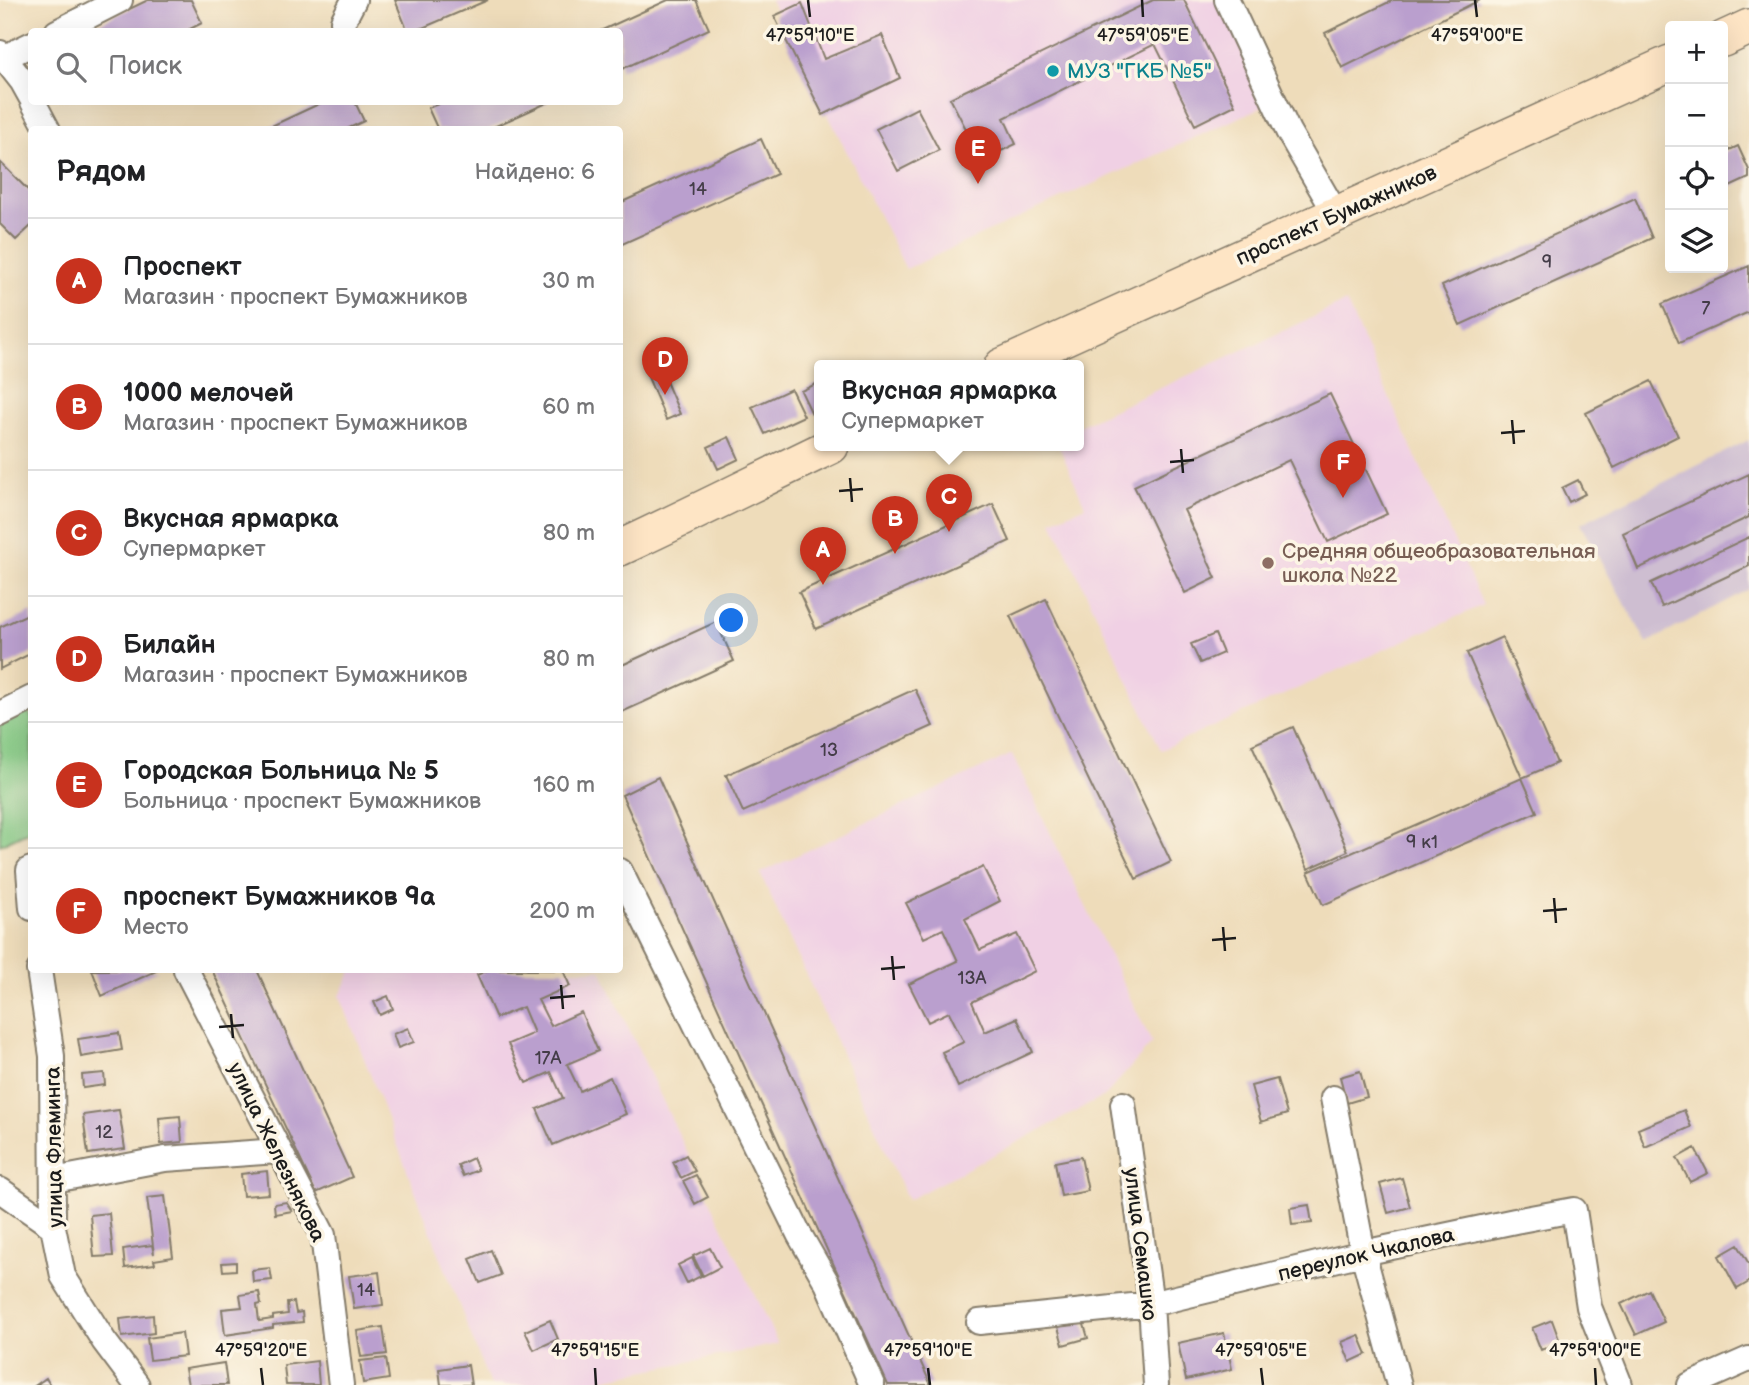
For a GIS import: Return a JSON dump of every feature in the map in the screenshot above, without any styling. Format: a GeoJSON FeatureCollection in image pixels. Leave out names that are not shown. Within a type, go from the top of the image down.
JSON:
{"type":"FeatureCollection","features":[{"type":"Feature","properties":{"kind":"street"},"geometry":{"type":"LineString","coordinates":[[65,28],[120,0]]}},
{"type":"Feature","properties":{"kind":"street"},"geometry":{"type":"LineString","coordinates":[[1227,0],[1288,131],[1336,214]]}},
{"type":"Feature","properties":{"kind":"street"},"geometry":{"type":"LineString","coordinates":[[1728,37],[1749,27]]}},
{"type":"Feature","properties":{"kind":"street"},"geometry":{"type":"LineString","coordinates":[[28,45],[2,55],[28,92]]}},
{"type":"Feature","properties":{"kind":"street","name":"проспект Бумажников"},"geometry":{"type":"LineString","coordinates":[[1015,360],[1665,65]]}},
{"type":"Feature","properties":{"kind":"street"},"geometry":{"type":"LineString","coordinates":[[35,105],[46,126]]}},
{"type":"Feature","properties":{"kind":"street"},"geometry":{"type":"LineString","coordinates":[[623,547],[821,451]]}},
{"type":"Feature","properties":{"kind":"street"},"geometry":{"type":"LineString","coordinates":[[0,713],[28,700]]}},
{"type":"Feature","properties":{"kind":"street"},"geometry":{"type":"LineString","coordinates":[[623,877],[799,1234],[827,1283],[872,1385]]}},
{"type":"Feature","properties":{"kind":"street","name":"улица Флеминга"},"geometry":{"type":"LineString","coordinates":[[39,973],[52,1056],[54,1227],[63,1276],[104,1341],[137,1385]]}},
{"type":"Feature","properties":{"kind":"street","name":"улица Железнякова"},"geometry":{"type":"LineString","coordinates":[[188,973],[323,1235],[341,1385]]}},
{"type":"Feature","properties":{"kind":"street"},"geometry":{"type":"LineString","coordinates":[[1333,1098],[1363,1253],[1399,1385]]}},
{"type":"Feature","properties":{"kind":"street","name":"улица Семашко"},"geometry":{"type":"LineString","coordinates":[[1123,1104],[1151,1304],[1156,1385]]}},
{"type":"Feature","properties":{"kind":"street"},"geometry":{"type":"LineString","coordinates":[[54,1180],[165,1159],[278,1151]]}},
{"type":"Feature","properties":{"kind":"street"},"geometry":{"type":"LineString","coordinates":[[0,1190],[54,1227]]}},
{"type":"Feature","properties":{"kind":"street","name":"переулок Чкалова"},"geometry":{"type":"LineString","coordinates":[[979,1322],[1151,1304],[1363,1253],[1574,1210],[1589,1307],[1620,1385]]}},
{"type":"Feature","properties":{"kind":"street"},"geometry":{"type":"LineString","coordinates":[[1690,1385],[1749,1359]]}},
{"type":"Feature","properties":{"kind":"shaded area"},"geometry":{"type":"Polygon","coordinates":[[[770,0],[1235,0],[1282,98],[906,269],[770,0]]]}},
{"type":"Feature","properties":{"kind":"shaded area","name":"Средняя общеобразовательная школа №22"},"geometry":{"type":"Polygon","coordinates":[[[1346,302],[1483,605],[1161,750],[1052,521],[1085,506],[1061,451],[1084,451],[1084,424],[1346,302]]]}},
{"type":"Feature","properties":{"kind":"shaded area"},"geometry":{"type":"Polygon","coordinates":[[[1749,440],[1749,589],[1647,643],[1580,524],[1749,440]]]}},
{"type":"Feature","properties":{"kind":"shaded area"},"geometry":{"type":"Polygon","coordinates":[[[1012,754],[1152,1043],[1105,1096],[908,1200],[760,873],[1012,754]]]}},
{"type":"Feature","properties":{"kind":"shaded area"},"geometry":{"type":"Polygon","coordinates":[[[351,973],[602,973],[778,1344],[573,1385],[490,1385],[340,996],[351,973]]]}},
{"type":"Feature","properties":{"kind":"green space"},"geometry":{"type":"Polygon","coordinates":[[[28,712],[28,831],[0,845],[0,723],[28,712]]]}},
{"type":"Feature","properties":{"kind":"building"},"geometry":{"type":"Polygon","coordinates":[[[148,0],[191,0],[202,23],[192,28],[90,28],[148,0]]]}},
{"type":"Feature","properties":{"kind":"building"},"geometry":{"type":"Polygon","coordinates":[[[395,0],[488,0],[422,28],[406,28],[395,0]]]}},
{"type":"Feature","properties":{"kind":"building"},"geometry":{"type":"Polygon","coordinates":[[[668,0],[696,0],[709,29],[623,69],[623,28],[607,28],[668,0]]]}},
{"type":"Feature","properties":{"kind":"building","name":"МУЗ \"ГКБ №5\""},"geometry":{"type":"Polygon","coordinates":[[[1153,0],[1184,0],[1235,105],[1195,125],[1155,44],[1004,118],[1016,144],[982,160],[950,98],[1153,0]]]}},
{"type":"Feature","properties":{"kind":"building"},"geometry":{"type":"Polygon","coordinates":[[[1393,0],[1480,0],[1342,68],[1325,33],[1393,0]]]}},
{"type":"Feature","properties":{"kind":"building"},"geometry":{"type":"Polygon","coordinates":[[[802,3],[824,59],[882,35],[900,78],[823,115],[774,16],[802,3]]]}},
{"type":"Feature","properties":{"kind":"building"},"geometry":{"type":"Polygon","coordinates":[[[317,105],[356,105],[364,121],[353,126],[272,126],[317,105]]]}},
{"type":"Feature","properties":{"kind":"building"},"geometry":{"type":"Polygon","coordinates":[[[436,105],[542,105],[496,126],[436,126],[428,108],[436,105]]]}},
{"type":"Feature","properties":{"kind":"building"},"geometry":{"type":"Polygon","coordinates":[[[917,108],[939,150],[898,171],[876,129],[917,108]]]}},
{"type":"Feature","properties":{"kind":"building"},"geometry":{"type":"Polygon","coordinates":[[[761,139],[777,174],[623,244],[623,202],[761,139]]]}},
{"type":"Feature","properties":{"kind":"building"},"geometry":{"type":"Polygon","coordinates":[[[1738,146],[1749,170],[1749,178],[1728,188],[1728,151],[1738,146]]]}},
{"type":"Feature","properties":{"kind":"building"},"geometry":{"type":"Polygon","coordinates":[[[0,162],[28,190],[28,229],[16,240],[0,224],[0,162]]]}},
{"type":"Feature","properties":{"kind":"building"},"geometry":{"type":"Polygon","coordinates":[[[1635,198],[1652,238],[1460,325],[1442,286],[1635,198]]]}},
{"type":"Feature","properties":{"kind":"building"},"geometry":{"type":"Polygon","coordinates":[[[1749,266],[1749,312],[1679,343],[1662,304],[1749,266]]]}},
{"type":"Feature","properties":{"kind":"building"},"geometry":{"type":"Polygon","coordinates":[[[659,365],[680,414],[666,420],[645,370],[659,365]]]}},
{"type":"Feature","properties":{"kind":"building"},"geometry":{"type":"Polygon","coordinates":[[[1651,381],[1678,436],[1614,468],[1586,413],[1651,381]]]}},
{"type":"Feature","properties":{"kind":"building"},"geometry":{"type":"Polygon","coordinates":[[[814,385],[814,413],[812,414],[801,391],[814,385]]]}},
{"type":"Feature","properties":{"kind":"building"},"geometry":{"type":"Polygon","coordinates":[[[791,389],[804,416],[765,434],[752,407],[791,389]]]}},
{"type":"Feature","properties":{"kind":"building"},"geometry":{"type":"Polygon","coordinates":[[[1330,394],[1387,514],[1328,542],[1289,460],[1184,510],[1216,578],[1185,593],[1134,486],[1330,394]]]}},
{"type":"Feature","properties":{"kind":"building"},"geometry":{"type":"Polygon","coordinates":[[[729,437],[739,459],[718,469],[708,447],[729,437]]]}},
{"type":"Feature","properties":{"kind":"building"},"geometry":{"type":"Polygon","coordinates":[[[1749,474],[1749,517],[1638,569],[1623,533],[1749,474]]]}},
{"type":"Feature","properties":{"kind":"building"},"geometry":{"type":"Polygon","coordinates":[[[1578,480],[1585,494],[1569,502],[1562,488],[1578,480]]]}},
{"type":"Feature","properties":{"kind":"building"},"geometry":{"type":"Polygon","coordinates":[[[993,504],[1010,541],[816,629],[799,592],[993,504]]]}},
{"type":"Feature","properties":{"kind":"building"},"geometry":{"type":"Polygon","coordinates":[[[1749,537],[1749,566],[1662,607],[1651,583],[1749,537]]]}},
{"type":"Feature","properties":{"kind":"building"},"geometry":{"type":"Polygon","coordinates":[[[1046,599],[1171,862],[1136,879],[1010,616],[1046,599]]]}},
{"type":"Feature","properties":{"kind":"building"},"geometry":{"type":"Polygon","coordinates":[[[28,614],[28,655],[0,669],[0,627],[28,614]]]}},
{"type":"Feature","properties":{"kind":"building"},"geometry":{"type":"Polygon","coordinates":[[[716,622],[734,661],[623,712],[623,665],[716,622]]]}},
{"type":"Feature","properties":{"kind":"building"},"geometry":{"type":"Polygon","coordinates":[[[1215,634],[1223,653],[1200,663],[1191,644],[1215,634]]]}},
{"type":"Feature","properties":{"kind":"building"},"geometry":{"type":"Polygon","coordinates":[[[1502,637],[1557,763],[1522,778],[1467,653],[1502,637]]]}},
{"type":"Feature","properties":{"kind":"building"},"geometry":{"type":"Polygon","coordinates":[[[915,689],[933,726],[743,812],[726,775],[915,689]]]}},
{"type":"Feature","properties":{"kind":"building"},"geometry":{"type":"Polygon","coordinates":[[[1293,727],[1348,851],[1308,869],[1252,745],[1293,727]]]}},
{"type":"Feature","properties":{"kind":"building"},"geometry":{"type":"Polygon","coordinates":[[[658,777],[931,1385],[888,1385],[623,794],[658,777]]]}},
{"type":"Feature","properties":{"kind":"building"},"geometry":{"type":"Polygon","coordinates":[[[1522,778],[1537,812],[1323,905],[1308,872],[1522,778]]]}},
{"type":"Feature","properties":{"kind":"building"},"geometry":{"type":"Polygon","coordinates":[[[983,867],[1000,901],[965,919],[980,950],[1017,934],[1035,971],[972,1002],[985,1032],[1017,1018],[1033,1052],[958,1087],[942,1052],[964,1042],[949,1012],[928,1022],[909,984],[958,961],[943,929],[924,938],[906,903],[983,867]]]}},
{"type":"Feature","properties":{"kind":"building"},"geometry":{"type":"Polygon","coordinates":[[[93,973],[152,973],[102,996],[93,973]]]}},
{"type":"Feature","properties":{"kind":"building"},"geometry":{"type":"Polygon","coordinates":[[[213,973],[258,973],[352,1177],[316,1193],[213,973]]]}},
{"type":"Feature","properties":{"kind":"building"},"geometry":{"type":"Polygon","coordinates":[[[564,973],[570,986],[538,1000],[551,1026],[581,1012],[598,1051],[567,1064],[580,1091],[610,1077],[626,1114],[553,1145],[537,1109],[563,1098],[551,1072],[526,1083],[508,1044],[534,1033],[523,1007],[496,1018],[477,975],[564,973]]]}},
{"type":"Feature","properties":{"kind":"building"},"geometry":{"type":"Polygon","coordinates":[[[388,996],[393,1009],[380,1015],[374,1002],[388,996]]]}},
{"type":"Feature","properties":{"kind":"building"},"geometry":{"type":"Polygon","coordinates":[[[408,1028],[414,1042],[398,1048],[393,1034],[408,1028]]]}},
{"type":"Feature","properties":{"kind":"building"},"geometry":{"type":"Polygon","coordinates":[[[119,1033],[122,1050],[81,1057],[78,1039],[119,1033]]]}},
{"type":"Feature","properties":{"kind":"building"},"geometry":{"type":"Polygon","coordinates":[[[1360,1071],[1367,1097],[1347,1103],[1340,1077],[1360,1071]]]}},
{"type":"Feature","properties":{"kind":"building"},"geometry":{"type":"Polygon","coordinates":[[[104,1073],[105,1085],[83,1088],[82,1075],[104,1073]]]}},
{"type":"Feature","properties":{"kind":"building"},"geometry":{"type":"Polygon","coordinates":[[[1277,1079],[1287,1114],[1261,1122],[1251,1086],[1277,1079]]]}},
{"type":"Feature","properties":{"kind":"building"},"geometry":{"type":"Polygon","coordinates":[[[119,1110],[125,1149],[88,1154],[83,1115],[119,1110]]]}},
{"type":"Feature","properties":{"kind":"building"},"geometry":{"type":"Polygon","coordinates":[[[1684,1110],[1691,1127],[1645,1147],[1638,1129],[1684,1110]]]}},
{"type":"Feature","properties":{"kind":"building"},"geometry":{"type":"Polygon","coordinates":[[[180,1116],[182,1142],[161,1144],[159,1118],[180,1116]]]}},
{"type":"Feature","properties":{"kind":"building"},"geometry":{"type":"Polygon","coordinates":[[[1695,1148],[1708,1173],[1690,1182],[1677,1158],[1695,1148]]]}},
{"type":"Feature","properties":{"kind":"building"},"geometry":{"type":"Polygon","coordinates":[[[686,1155],[695,1171],[681,1178],[673,1162],[686,1155]]]}},
{"type":"Feature","properties":{"kind":"building"},"geometry":{"type":"Polygon","coordinates":[[[1081,1157],[1088,1191],[1061,1196],[1055,1162],[1081,1157]]]}},
{"type":"Feature","properties":{"kind":"building"},"geometry":{"type":"Polygon","coordinates":[[[473,1158],[478,1170],[463,1176],[458,1165],[473,1158]]]}},
{"type":"Feature","properties":{"kind":"building"},"geometry":{"type":"Polygon","coordinates":[[[267,1171],[269,1194],[243,1196],[241,1174],[267,1171]]]}},
{"type":"Feature","properties":{"kind":"building"},"geometry":{"type":"Polygon","coordinates":[[[696,1175],[708,1197],[695,1204],[683,1181],[696,1175]]]}},
{"type":"Feature","properties":{"kind":"building"},"geometry":{"type":"Polygon","coordinates":[[[1402,1178],[1410,1207],[1388,1213],[1380,1184],[1402,1178]]]}},
{"type":"Feature","properties":{"kind":"building"},"geometry":{"type":"Polygon","coordinates":[[[165,1196],[173,1257],[154,1260],[155,1264],[125,1268],[123,1249],[152,1245],[154,1254],[147,1198],[165,1196]]]}},
{"type":"Feature","properties":{"kind":"building"},"geometry":{"type":"Polygon","coordinates":[[[286,1202],[292,1211],[275,1214],[274,1204],[286,1202]]]}},
{"type":"Feature","properties":{"kind":"building"},"geometry":{"type":"Polygon","coordinates":[[[1309,1205],[1312,1223],[1292,1225],[1290,1208],[1309,1205]]]}},
{"type":"Feature","properties":{"kind":"building"},"geometry":{"type":"Polygon","coordinates":[[[109,1213],[113,1256],[94,1257],[90,1215],[109,1213]]]}},
{"type":"Feature","properties":{"kind":"building"},"geometry":{"type":"Polygon","coordinates":[[[1738,1245],[1749,1264],[1749,1282],[1737,1289],[1719,1256],[1738,1245]]]}},
{"type":"Feature","properties":{"kind":"building"},"geometry":{"type":"Polygon","coordinates":[[[710,1248],[720,1267],[703,1276],[693,1256],[710,1248]]]}},
{"type":"Feature","properties":{"kind":"building"},"geometry":{"type":"Polygon","coordinates":[[[491,1250],[501,1275],[480,1283],[470,1259],[491,1250]]]}},
{"type":"Feature","properties":{"kind":"building"},"geometry":{"type":"Polygon","coordinates":[[[692,1258],[701,1276],[687,1283],[678,1265],[692,1258]]]}},
{"type":"Feature","properties":{"kind":"building"},"geometry":{"type":"Polygon","coordinates":[[[236,1262],[236,1270],[223,1271],[222,1263],[236,1262]]]}},
{"type":"Feature","properties":{"kind":"building"},"geometry":{"type":"Polygon","coordinates":[[[270,1268],[272,1280],[253,1282],[252,1270],[270,1268]]]}},
{"type":"Feature","properties":{"kind":"building"},"geometry":{"type":"Polygon","coordinates":[[[379,1272],[383,1305],[354,1309],[349,1276],[379,1272]]]}},
{"type":"Feature","properties":{"kind":"building"},"geometry":{"type":"Polygon","coordinates":[[[1649,1290],[1664,1322],[1636,1335],[1621,1304],[1649,1290]]]}},
{"type":"Feature","properties":{"kind":"building"},"geometry":{"type":"Polygon","coordinates":[[[259,1292],[259,1321],[288,1314],[287,1303],[294,1302],[296,1313],[302,1312],[303,1322],[225,1335],[222,1309],[242,1307],[240,1295],[259,1292]]]}},
{"type":"Feature","properties":{"kind":"building"},"geometry":{"type":"Polygon","coordinates":[[[153,1315],[154,1333],[122,1337],[120,1319],[153,1315]]]}},
{"type":"Feature","properties":{"kind":"building"},"geometry":{"type":"Polygon","coordinates":[[[550,1320],[558,1339],[534,1350],[525,1331],[550,1320]]]}},
{"type":"Feature","properties":{"kind":"building"},"geometry":{"type":"Polygon","coordinates":[[[1552,1320],[1560,1342],[1541,1350],[1532,1328],[1552,1320]]]}},
{"type":"Feature","properties":{"kind":"building"},"geometry":{"type":"Polygon","coordinates":[[[1083,1321],[1088,1338],[1063,1345],[1058,1327],[1083,1321]]]}},
{"type":"Feature","properties":{"kind":"building"},"geometry":{"type":"Polygon","coordinates":[[[383,1327],[387,1354],[361,1357],[357,1331],[383,1327]]]}},
{"type":"Feature","properties":{"kind":"building"},"geometry":{"type":"Polygon","coordinates":[[[182,1333],[185,1356],[150,1360],[147,1338],[182,1333]]]}},
{"type":"Feature","properties":{"kind":"building"},"geometry":{"type":"Polygon","coordinates":[[[1224,1333],[1232,1369],[1186,1380],[1178,1343],[1224,1333]]]}},
{"type":"Feature","properties":{"kind":"building"},"geometry":{"type":"Polygon","coordinates":[[[1359,1335],[1367,1354],[1350,1362],[1342,1342],[1359,1335]]]}},
{"type":"Feature","properties":{"kind":"building"},"geometry":{"type":"Polygon","coordinates":[[[386,1358],[389,1379],[363,1383],[360,1361],[386,1358]]]}},
{"type":"Feature","properties":{"kind":"building"},"geometry":{"type":"Polygon","coordinates":[[[317,1361],[319,1385],[286,1385],[284,1365],[317,1361]]]}},
{"type":"Feature","properties":{"kind":"building"},"geometry":{"type":"Polygon","coordinates":[[[224,1363],[227,1385],[188,1385],[185,1369],[224,1363]]]}},
{"type":"Feature","properties":{"kind":"building"},"geometry":{"type":"Polygon","coordinates":[[[468,1365],[471,1385],[441,1385],[439,1369],[468,1365]]]}},
{"type":"Feature","properties":{"kind":"building"},"geometry":{"type":"Polygon","coordinates":[[[46,1378],[50,1385],[36,1385],[46,1378]]]}},
{"type":"Feature","properties":{"kind":"place","name":"МУЗ \"ГКБ №5\""},"geometry":{"type":"Point","coordinates":[1053,71]}},
{"type":"Feature","properties":{"kind":"place","name":"Городская Больница № 5"},"geometry":{"type":"Point","coordinates":[978,184]}},
{"type":"Feature","properties":{"kind":"place","name":"Билайн"},"geometry":{"type":"Point","coordinates":[665,395]}},
{"type":"Feature","properties":{"kind":"place","name":"проспект Бумажников 9а"},"geometry":{"type":"Point","coordinates":[1343,498]}},
{"type":"Feature","properties":{"kind":"place","name":"Вкусная ярмарка"},"geometry":{"type":"Point","coordinates":[949,532]}},
{"type":"Feature","properties":{"kind":"place","name":"1000 мелочей"},"geometry":{"type":"Point","coordinates":[895,554]}},
{"type":"Feature","properties":{"kind":"place","name":"Средняя общеобразовательная школа №22"},"geometry":{"type":"Point","coordinates":[1268,563]}},
{"type":"Feature","properties":{"kind":"place","name":"Проспект"},"geometry":{"type":"Point","coordinates":[823,585]}}]}
